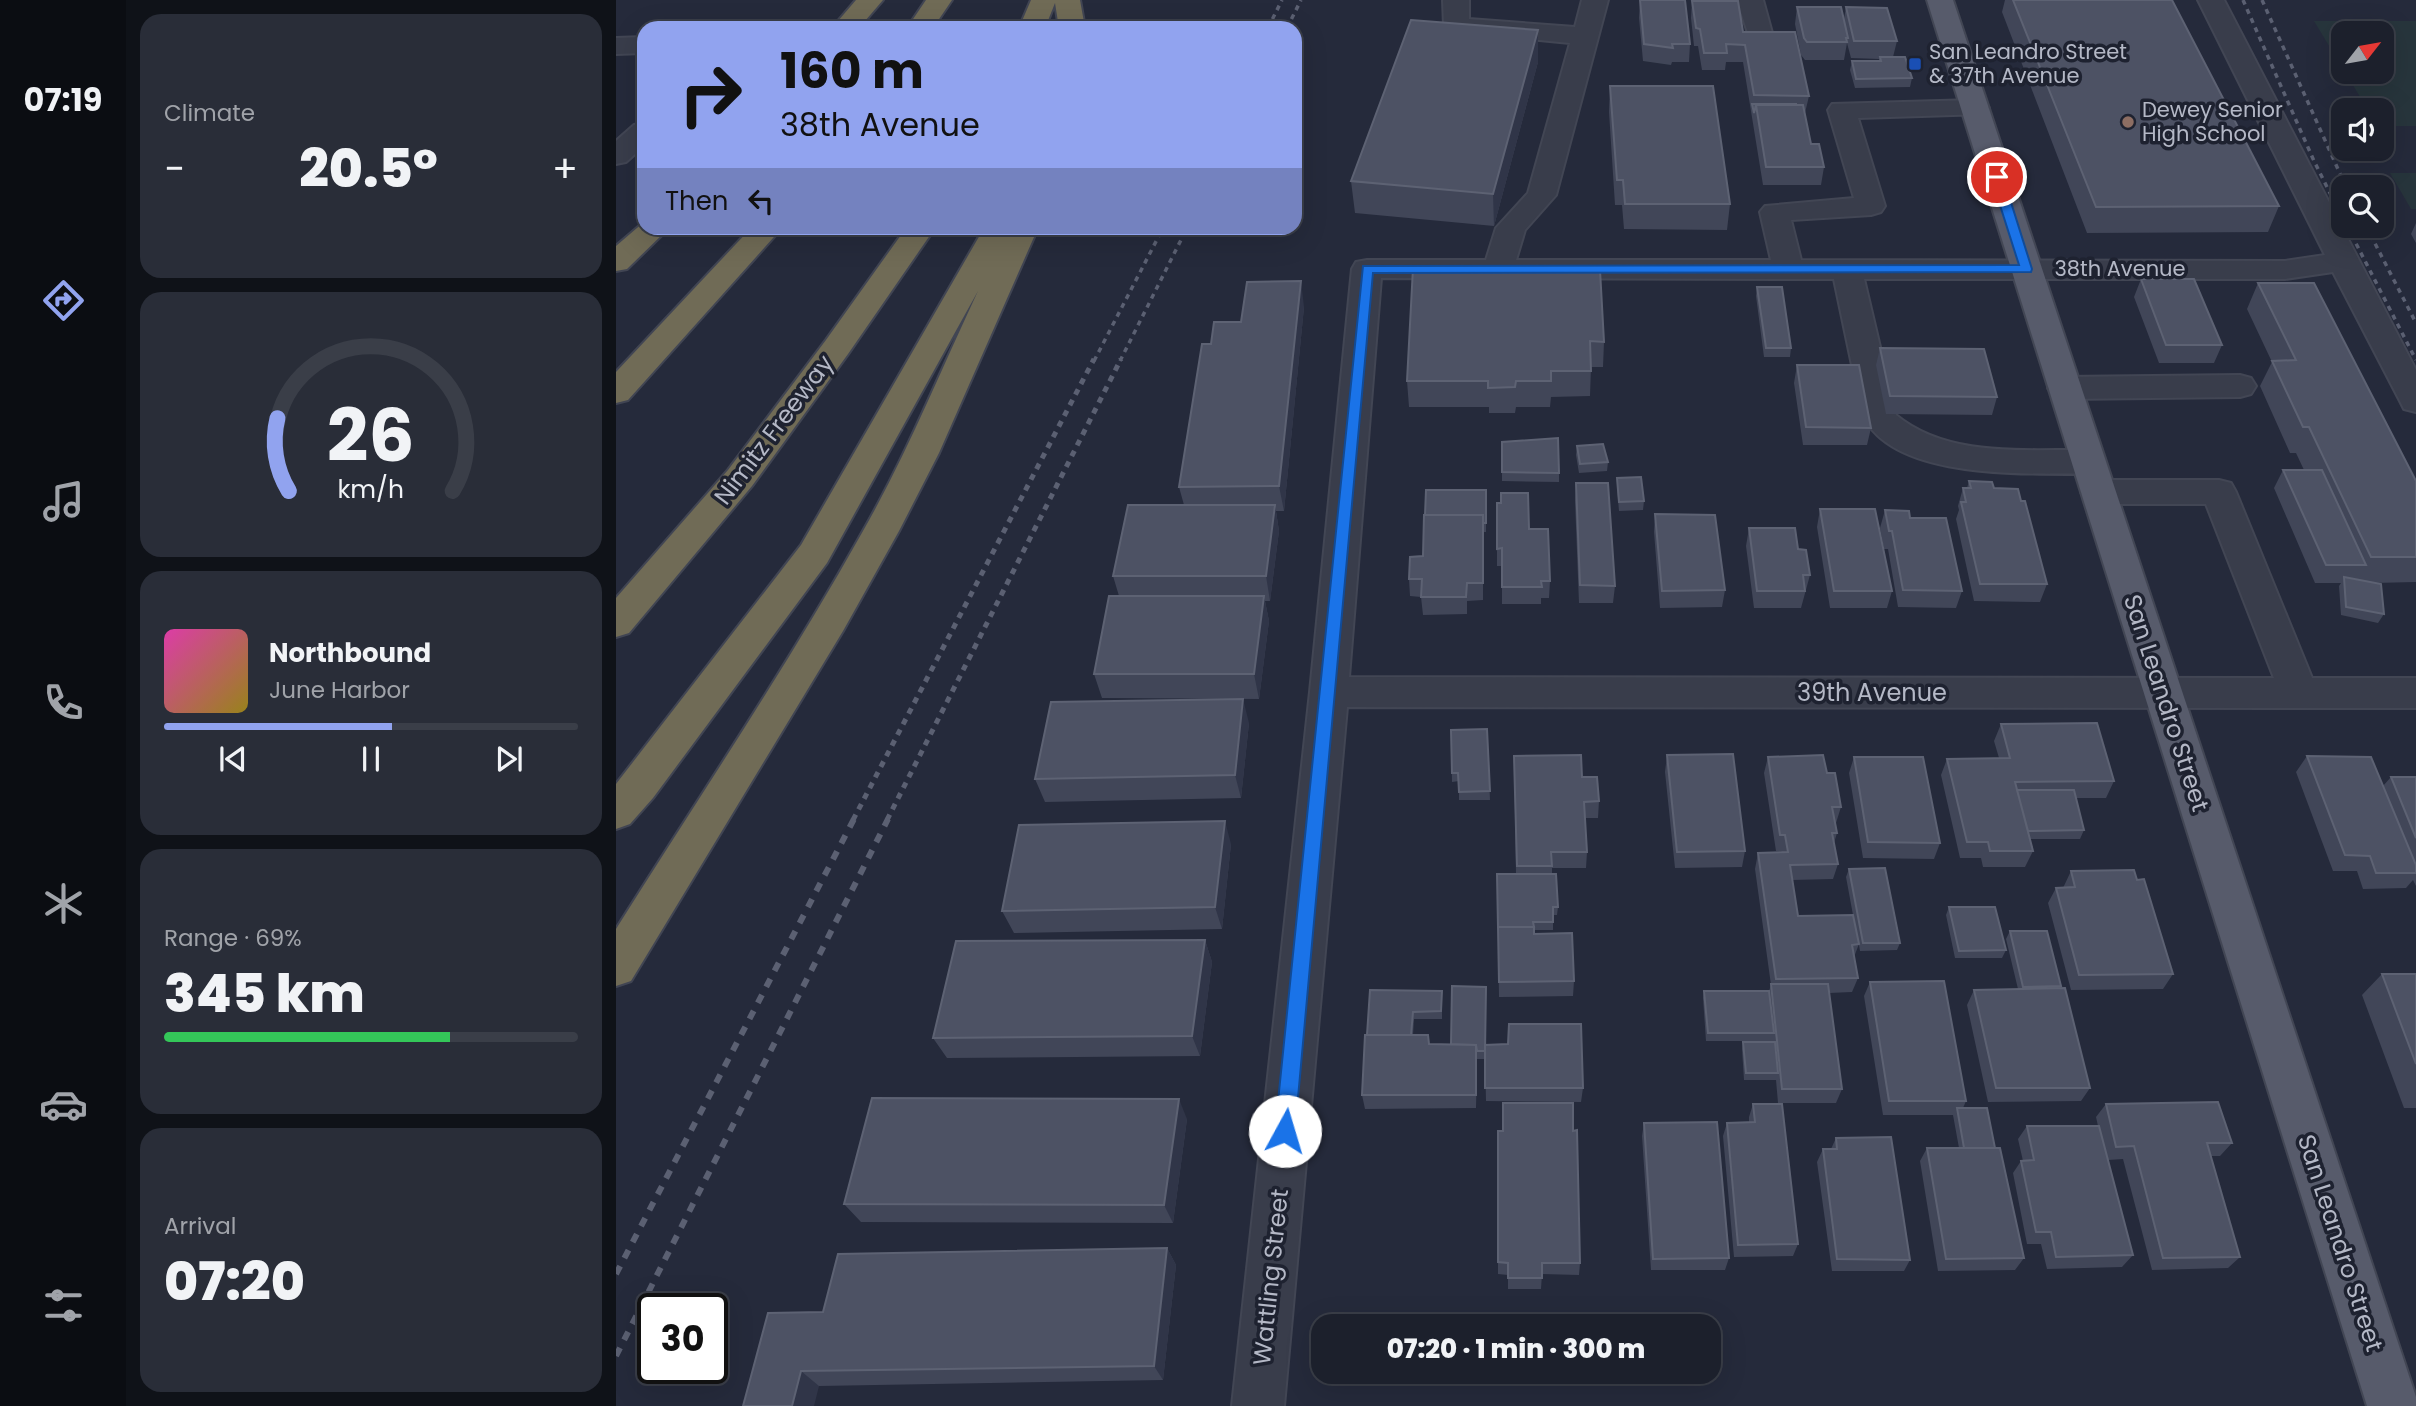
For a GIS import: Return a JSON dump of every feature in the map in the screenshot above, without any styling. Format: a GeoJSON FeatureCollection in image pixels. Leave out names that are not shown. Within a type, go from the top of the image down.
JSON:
{"type":"FeatureCollection","features":[{"type":"Feature","properties":{"kind":"highway"},"geometry":{"type":"LineString","coordinates":[[851,21],[870,0]]}},
{"type":"Feature","properties":{"kind":"highway"},"geometry":{"type":"LineString","coordinates":[[925,21],[939,0]]}},
{"type":"Feature","properties":{"kind":"highway"},"geometry":{"type":"LineString","coordinates":[[1035,21],[1044,0]]}},
{"type":"Feature","properties":{"kind":"highway"},"geometry":{"type":"LineString","coordinates":[[1067,0],[1071,21]]}},
{"type":"Feature","properties":{"kind":"highway"},"geometry":{"type":"LineString","coordinates":[[616,262],[646,235]]}},
{"type":"Feature","properties":{"kind":"highway"},"geometry":{"type":"LineString","coordinates":[[616,391],[761,235]]}},
{"type":"Feature","properties":{"kind":"highway","name":"Nimitz Freeway"},"geometry":{"type":"LineString","coordinates":[[616,623],[740,478],[837,347],[915,235]]}},
{"type":"Feature","properties":{"kind":"highway"},"geometry":{"type":"LineString","coordinates":[[616,812],[639,786],[814,554],[995,235]]}},
{"type":"Feature","properties":{"kind":"highway"},"geometry":{"type":"LineString","coordinates":[[616,967],[830,621],[881,531],[922,453],[1020,235]]}},
{"type":"Feature","properties":{"kind":"main road","name":"San Leandro Street"},"geometry":{"type":"LineString","coordinates":[[1940,0],[2393,1406]]}},
{"type":"Feature","properties":{"kind":"street"},"geometry":{"type":"LineString","coordinates":[[1456,0],[1457,26],[1585,36]]}},
{"type":"Feature","properties":{"kind":"street"},"geometry":{"type":"LineString","coordinates":[[1498,269],[1511,228],[1542,195],[1595,0]]}},
{"type":"Feature","properties":{"kind":"street"},"geometry":{"type":"LineString","coordinates":[[1750,0],[1761,40]]}},
{"type":"Feature","properties":{"kind":"street"},"geometry":{"type":"LineString","coordinates":[[2211,0],[2416,401]]}},
{"type":"Feature","properties":{"kind":"street"},"geometry":{"type":"LineString","coordinates":[[616,46],[637,45]]}},
{"type":"Feature","properties":{"kind":"street"},"geometry":{"type":"LineString","coordinates":[[1788,269],[1775,212],[1871,206],[1842,110],[1975,108]]}},
{"type":"Feature","properties":{"kind":"street"},"geometry":{"type":"LineString","coordinates":[[616,156],[637,137]]}},
{"type":"Feature","properties":{"kind":"street","name":"38th Avenue"},"geometry":{"type":"LineString","coordinates":[[1367,269],[2285,270],[2343,261]]}},
{"type":"Feature","properties":{"kind":"street","name":"Wattling Street"},"geometry":{"type":"LineString","coordinates":[[1258,1406],[1329,692],[1367,269]]}},
{"type":"Feature","properties":{"kind":"street"},"geometry":{"type":"LineString","coordinates":[[1848,269],[1851,296],[1876,403],[1881,420],[1890,430],[1924,447],[1952,454],[2093,477],[2219,492],[2299,694]]}},
{"type":"Feature","properties":{"kind":"street"},"geometry":{"type":"LineString","coordinates":[[2064,388],[2240,386]]}},
{"type":"Feature","properties":{"kind":"street","name":"39th Avenue"},"geometry":{"type":"LineString","coordinates":[[1329,692],[2416,694]]}},
{"type":"Feature","properties":{"kind":"shaded area"},"geometry":{"type":"Polygon","coordinates":[[[2314,21],[2331,21],[2331,49],[2314,21]]]}},
{"type":"Feature","properties":{"kind":"shaded area"},"geometry":{"type":"Polygon","coordinates":[[[2394,21],[2416,21],[2416,126],[2394,126],[2394,98],[2361,98],[2352,84],[2394,84],[2394,21]]]}},
{"type":"Feature","properties":{"kind":"shaded area"},"geometry":{"type":"Polygon","coordinates":[[[2390,173],[2416,173],[2416,209],[2411,209],[2394,180],[2394,175],[2390,173]]]}},
{"type":"Feature","properties":{"kind":"building"},"geometry":{"type":"Polygon","coordinates":[[[1640,0],[1685,0],[1690,44],[1672,44],[1673,48],[1644,44],[1640,0]]]}},
{"type":"Feature","properties":{"kind":"building","name":"Dewey Senior High School"},"geometry":{"type":"Polygon","coordinates":[[[2013,0],[2172,0],[2279,206],[2096,207],[2013,0]]]}},
{"type":"Feature","properties":{"kind":"building"},"geometry":{"type":"Polygon","coordinates":[[[1692,1],[1738,1],[1743,32],[1795,32],[1809,96],[1754,95],[1745,45],[1726,44],[1727,53],[1704,53],[1700,29],[1696,28],[1692,1]]]}},
{"type":"Feature","properties":{"kind":"building"},"geometry":{"type":"Polygon","coordinates":[[[1797,7],[1841,7],[1847,42],[1807,42],[1797,7]]]}},
{"type":"Feature","properties":{"kind":"building"},"geometry":{"type":"Polygon","coordinates":[[[1846,7],[1887,8],[1897,41],[1854,41],[1846,7]]]}},
{"type":"Feature","properties":{"kind":"building"},"geometry":{"type":"Polygon","coordinates":[[[1411,20],[1538,30],[1493,194],[1351,181],[1411,20]]]}},
{"type":"Feature","properties":{"kind":"building"},"geometry":{"type":"Polygon","coordinates":[[[1880,57],[1905,57],[1912,78],[1856,79],[1852,61],[1881,61],[1880,57]]]}},
{"type":"Feature","properties":{"kind":"building"},"geometry":{"type":"Polygon","coordinates":[[[1610,86],[1713,86],[1730,204],[1625,204],[1623,180],[1617,180],[1610,86]]]}},
{"type":"Feature","properties":{"kind":"building"},"geometry":{"type":"Polygon","coordinates":[[[1752,104],[1796,105],[1756,105],[1754,113],[1752,104]]]}},
{"type":"Feature","properties":{"kind":"building"},"geometry":{"type":"Polygon","coordinates":[[[1756,105],[1803,105],[1811,144],[1819,144],[1824,167],[1766,167],[1756,105]]]}},
{"type":"Feature","properties":{"kind":"building"},"geometry":{"type":"Polygon","coordinates":[[[1413,268],[1600,270],[1604,342],[1590,341],[1591,371],[1551,371],[1551,381],[1516,381],[1515,387],[1488,388],[1488,381],[1407,381],[1413,268]]]}},
{"type":"Feature","properties":{"kind":"building"},"geometry":{"type":"Polygon","coordinates":[[[2141,279],[2194,279],[2222,345],[2166,345],[2141,279]]]}},
{"type":"Feature","properties":{"kind":"building"},"geometry":{"type":"Polygon","coordinates":[[[1301,281],[1279,486],[1179,487],[1202,344],[1211,344],[1214,322],[1241,322],[1247,282],[1301,281]]]}},
{"type":"Feature","properties":{"kind":"building"},"geometry":{"type":"Polygon","coordinates":[[[2258,283],[2314,283],[2416,481],[2416,557],[2371,557],[2309,427],[2303,427],[2272,361],[2296,360],[2258,283]]]}},
{"type":"Feature","properties":{"kind":"building"},"geometry":{"type":"Polygon","coordinates":[[[1757,287],[1782,287],[1791,348],[1766,348],[1757,287]]]}},
{"type":"Feature","properties":{"kind":"building"},"geometry":{"type":"Polygon","coordinates":[[[1880,348],[1984,349],[1997,397],[1890,396],[1880,348]]]}},
{"type":"Feature","properties":{"kind":"building"},"geometry":{"type":"Polygon","coordinates":[[[1797,365],[1859,365],[1871,428],[1806,427],[1797,365]]]}},
{"type":"Feature","properties":{"kind":"building"},"geometry":{"type":"Polygon","coordinates":[[[1558,438],[1559,473],[1502,472],[1502,442],[1558,438]]]}},
{"type":"Feature","properties":{"kind":"building"},"geometry":{"type":"Polygon","coordinates":[[[1603,444],[1608,462],[1580,464],[1577,446],[1603,444]]]}},
{"type":"Feature","properties":{"kind":"building"},"geometry":{"type":"Polygon","coordinates":[[[2283,470],[2322,470],[2366,565],[2326,565],[2283,470]]]}},
{"type":"Feature","properties":{"kind":"building"},"geometry":{"type":"Polygon","coordinates":[[[1641,477],[1644,501],[1619,502],[1617,478],[1641,477]]]}},
{"type":"Feature","properties":{"kind":"building"},"geometry":{"type":"Polygon","coordinates":[[[1969,481],[1992,482],[1994,488],[2018,489],[2021,501],[2025,501],[2047,584],[1980,584],[1961,502],[1966,502],[1963,488],[1971,488],[1969,481]]]}},
{"type":"Feature","properties":{"kind":"building"},"geometry":{"type":"Polygon","coordinates":[[[1576,483],[1608,483],[1615,586],[1580,585],[1576,483]]]}},
{"type":"Feature","properties":{"kind":"building"},"geometry":{"type":"Polygon","coordinates":[[[1426,490],[1486,490],[1486,523],[1483,523],[1483,515],[1425,515],[1426,490]]]}},
{"type":"Feature","properties":{"kind":"building"},"geometry":{"type":"Polygon","coordinates":[[[1501,493],[1528,493],[1529,529],[1548,529],[1550,581],[1541,581],[1542,587],[1502,587],[1502,548],[1497,549],[1497,503],[1501,503],[1501,493]]]}},
{"type":"Feature","properties":{"kind":"building"},"geometry":{"type":"Polygon","coordinates":[[[1128,505],[1275,505],[1266,576],[1113,576],[1128,505]]]}},
{"type":"Feature","properties":{"kind":"building"},"geometry":{"type":"Polygon","coordinates":[[[1820,509],[1875,509],[1892,591],[1834,591],[1820,509]]]}},
{"type":"Feature","properties":{"kind":"building"},"geometry":{"type":"Polygon","coordinates":[[[1885,510],[1909,511],[1910,518],[1946,518],[1962,591],[1903,590],[1892,531],[1889,531],[1885,510]]]}},
{"type":"Feature","properties":{"kind":"building"},"geometry":{"type":"Polygon","coordinates":[[[1655,514],[1715,515],[1725,590],[1662,591],[1655,514]]]}},
{"type":"Feature","properties":{"kind":"building"},"geometry":{"type":"Polygon","coordinates":[[[1424,515],[1483,515],[1483,583],[1467,583],[1466,597],[1421,597],[1422,579],[1409,579],[1410,557],[1423,556],[1424,515]]]}},
{"type":"Feature","properties":{"kind":"building"},"geometry":{"type":"Polygon","coordinates":[[[1749,528],[1795,528],[1798,549],[1806,550],[1810,575],[1803,575],[1805,591],[1757,591],[1749,528]]]}},
{"type":"Feature","properties":{"kind":"building"},"geometry":{"type":"Polygon","coordinates":[[[2344,577],[2381,584],[2384,614],[2346,607],[2344,577]]]}},
{"type":"Feature","properties":{"kind":"building"},"geometry":{"type":"Polygon","coordinates":[[[1109,596],[1264,596],[1254,674],[1094,674],[1109,596]]]}},
{"type":"Feature","properties":{"kind":"building"},"geometry":{"type":"Polygon","coordinates":[[[1243,699],[1235,775],[1035,779],[1051,702],[1243,699]]]}},
{"type":"Feature","properties":{"kind":"building"},"geometry":{"type":"Polygon","coordinates":[[[2097,723],[2114,781],[2015,782],[2033,851],[1990,851],[1988,842],[1967,842],[1947,759],[2010,758],[2001,724],[2097,723]]]}},
{"type":"Feature","properties":{"kind":"building"},"geometry":{"type":"Polygon","coordinates":[[[1487,729],[1490,791],[1459,792],[1458,773],[1452,773],[1451,730],[1487,729]]]}},
{"type":"Feature","properties":{"kind":"building"},"geometry":{"type":"Polygon","coordinates":[[[1733,754],[1745,851],[1677,852],[1667,755],[1733,754]]]}},
{"type":"Feature","properties":{"kind":"building"},"geometry":{"type":"Polygon","coordinates":[[[1581,755],[1582,777],[1597,777],[1599,801],[1584,802],[1587,852],[1551,852],[1552,866],[1517,866],[1514,756],[1581,755]]]}},
{"type":"Feature","properties":{"kind":"building"},"geometry":{"type":"Polygon","coordinates":[[[1823,755],[1827,773],[1835,773],[1841,807],[1832,807],[1837,833],[1832,833],[1838,864],[1790,865],[1798,916],[1853,915],[1859,944],[1852,945],[1858,978],[1776,979],[1758,853],[1788,852],[1785,835],[1780,835],[1768,757],[1823,755]]]}},
{"type":"Feature","properties":{"kind":"building"},"geometry":{"type":"Polygon","coordinates":[[[2307,756],[2371,757],[2416,865],[2416,873],[2376,873],[2370,856],[2345,855],[2307,756]]]}},
{"type":"Feature","properties":{"kind":"building"},"geometry":{"type":"Polygon","coordinates":[[[1854,757],[1923,757],[1940,843],[1868,842],[1854,757]]]}},
{"type":"Feature","properties":{"kind":"building"},"geometry":{"type":"Polygon","coordinates":[[[2391,777],[2416,777],[2416,838],[2391,777]]]}},
{"type":"Feature","properties":{"kind":"building"},"geometry":{"type":"Polygon","coordinates":[[[2017,790],[2074,790],[2084,830],[2028,831],[2017,790]]]}},
{"type":"Feature","properties":{"kind":"building"},"geometry":{"type":"Polygon","coordinates":[[[1225,821],[1215,907],[1002,911],[1019,825],[1225,821]]]}},
{"type":"Feature","properties":{"kind":"building"},"geometry":{"type":"Polygon","coordinates":[[[1885,868],[1900,943],[1863,943],[1849,869],[1885,868]]]}},
{"type":"Feature","properties":{"kind":"building"},"geometry":{"type":"Polygon","coordinates":[[[2134,870],[2137,880],[2144,879],[2173,974],[2079,975],[2056,888],[2075,887],[2071,871],[2134,870]]]}},
{"type":"Feature","properties":{"kind":"building"},"geometry":{"type":"Polygon","coordinates":[[[1497,874],[1556,874],[1558,907],[1553,907],[1553,922],[1533,922],[1534,927],[1498,927],[1497,874]]]}},
{"type":"Feature","properties":{"kind":"building"},"geometry":{"type":"Polygon","coordinates":[[[1949,907],[1995,907],[2006,950],[1959,951],[1949,907]]]}},
{"type":"Feature","properties":{"kind":"building"},"geometry":{"type":"Polygon","coordinates":[[[1498,927],[1534,927],[1534,934],[1572,933],[1574,981],[1499,982],[1498,927]]]}},
{"type":"Feature","properties":{"kind":"building"},"geometry":{"type":"Polygon","coordinates":[[[2010,931],[2047,931],[2061,986],[2023,987],[2010,931]]]}},
{"type":"Feature","properties":{"kind":"building"},"geometry":{"type":"Polygon","coordinates":[[[1205,940],[1192,1036],[933,1038],[956,941],[1205,940]]]}},
{"type":"Feature","properties":{"kind":"building"},"geometry":{"type":"Polygon","coordinates":[[[2382,974],[2416,974],[2416,1064],[2382,974]]]}},
{"type":"Feature","properties":{"kind":"building"},"geometry":{"type":"Polygon","coordinates":[[[1944,981],[1966,1101],[1889,1101],[1870,982],[1944,981]]]}},
{"type":"Feature","properties":{"kind":"building"},"geometry":{"type":"Polygon","coordinates":[[[1771,984],[1828,984],[1842,1089],[1782,1089],[1771,984]]]}},
{"type":"Feature","properties":{"kind":"building"},"geometry":{"type":"Polygon","coordinates":[[[1452,986],[1486,987],[1485,1051],[1477,1051],[1476,1045],[1451,1044],[1452,986]]]}},
{"type":"Feature","properties":{"kind":"building"},"geometry":{"type":"Polygon","coordinates":[[[2065,988],[2090,1088],[1996,1088],[1974,990],[2065,988]]]}},
{"type":"Feature","properties":{"kind":"building"},"geometry":{"type":"Polygon","coordinates":[[[1370,990],[1442,991],[1441,1011],[1413,1012],[1411,1035],[1367,1035],[1370,990]]]}},
{"type":"Feature","properties":{"kind":"building"},"geometry":{"type":"Polygon","coordinates":[[[1704,991],[1769,991],[1774,1033],[1708,1033],[1704,991]]]}},
{"type":"Feature","properties":{"kind":"building"},"geometry":{"type":"Polygon","coordinates":[[[1509,1024],[1581,1024],[1583,1088],[1485,1088],[1485,1045],[1508,1044],[1509,1024]]]}},
{"type":"Feature","properties":{"kind":"building"},"geometry":{"type":"Polygon","coordinates":[[[1365,1035],[1428,1035],[1429,1044],[1476,1045],[1476,1095],[1362,1095],[1365,1035]]]}},
{"type":"Feature","properties":{"kind":"building"},"geometry":{"type":"Polygon","coordinates":[[[1743,1042],[1775,1042],[1778,1073],[1746,1073],[1743,1042]]]}},
{"type":"Feature","properties":{"kind":"building"},"geometry":{"type":"Polygon","coordinates":[[[872,1098],[1179,1099],[1164,1205],[844,1204],[872,1098]]]}},
{"type":"Feature","properties":{"kind":"building"},"geometry":{"type":"Polygon","coordinates":[[[2218,1102],[2232,1143],[2207,1143],[2240,1257],[2163,1258],[2134,1146],[2116,1147],[2106,1104],[2218,1102]]]}},
{"type":"Feature","properties":{"kind":"building"},"geometry":{"type":"Polygon","coordinates":[[[1503,1103],[1573,1103],[1573,1131],[1577,1130],[1580,1263],[1542,1263],[1542,1278],[1508,1278],[1508,1263],[1498,1262],[1498,1131],[1503,1131],[1503,1103]]]}},
{"type":"Feature","properties":{"kind":"building"},"geometry":{"type":"Polygon","coordinates":[[[1753,1104],[1782,1104],[1798,1244],[1738,1245],[1727,1123],[1755,1122],[1753,1104]]]}},
{"type":"Feature","properties":{"kind":"building"},"geometry":{"type":"Polygon","coordinates":[[[1957,1108],[1987,1108],[1995,1148],[1964,1148],[1957,1108]]]}},
{"type":"Feature","properties":{"kind":"building"},"geometry":{"type":"Polygon","coordinates":[[[1717,1122],[1729,1258],[1653,1259],[1644,1123],[1717,1122]]]}},
{"type":"Feature","properties":{"kind":"building"},"geometry":{"type":"Polygon","coordinates":[[[2027,1126],[2099,1126],[2133,1255],[2056,1257],[2051,1232],[2036,1232],[2021,1161],[2034,1160],[2027,1126]]]}},
{"type":"Feature","properties":{"kind":"building"},"geometry":{"type":"Polygon","coordinates":[[[1891,1137],[1910,1260],[1837,1259],[1823,1149],[1837,1149],[1836,1138],[1891,1137]]]}},
{"type":"Feature","properties":{"kind":"building"},"geometry":{"type":"Polygon","coordinates":[[[1927,1148],[2000,1148],[2024,1258],[1946,1259],[1927,1148]]]}},
{"type":"Feature","properties":{"kind":"building"},"geometry":{"type":"Polygon","coordinates":[[[1167,1248],[1154,1366],[801,1371],[792,1406],[743,1406],[768,1313],[823,1312],[838,1254],[1167,1248]]]}},
{"type":"Feature","properties":{"kind":"railway"},"geometry":{"type":"LineString","coordinates":[[1272,21],[1282,0]]}},
{"type":"Feature","properties":{"kind":"railway"},"geometry":{"type":"LineString","coordinates":[[1290,21],[1301,0]]}},
{"type":"Feature","properties":{"kind":"railway"},"geometry":{"type":"LineString","coordinates":[[2243,0],[2331,195]]}},
{"type":"Feature","properties":{"kind":"railway"},"geometry":{"type":"LineString","coordinates":[[2262,0],[2341,175]]}},
{"type":"Feature","properties":{"kind":"railway"},"geometry":{"type":"LineString","coordinates":[[1094,361],[1159,235]]}},
{"type":"Feature","properties":{"kind":"railway"},"geometry":{"type":"LineString","coordinates":[[1120,361],[1183,235]]}},
{"type":"Feature","properties":{"kind":"railway"},"geometry":{"type":"LineString","coordinates":[[2353,238],[2416,360]]}},
{"type":"Feature","properties":{"kind":"railway"},"geometry":{"type":"LineString","coordinates":[[2372,238],[2416,323]]}},
{"type":"Feature","properties":{"kind":"railway"},"geometry":{"type":"LineString","coordinates":[[853,820],[1094,359]]}},
{"type":"Feature","properties":{"kind":"railway"},"geometry":{"type":"LineString","coordinates":[[887,820],[1121,359]]}},
{"type":"Feature","properties":{"kind":"railway"},"geometry":{"type":"LineString","coordinates":[[616,1274],[854,819]]}},
{"type":"Feature","properties":{"kind":"railway"},"geometry":{"type":"LineString","coordinates":[[616,1356],[888,819]]}},
{"type":"Feature","properties":{"kind":"place","name":"San Leandro Street & 37th Avenue"},"geometry":{"type":"Point","coordinates":[1915,64]}},
{"type":"Feature","properties":{"kind":"place","name":"Dewey Senior High School"},"geometry":{"type":"Point","coordinates":[2128,122]}},
{"type":"Feature","properties":{"kind":"route"},"geometry":{"type":"LineString","coordinates":[[1285,1131],[1329,692],[1367,269],[2026,269],[1997,177]]}}]}
